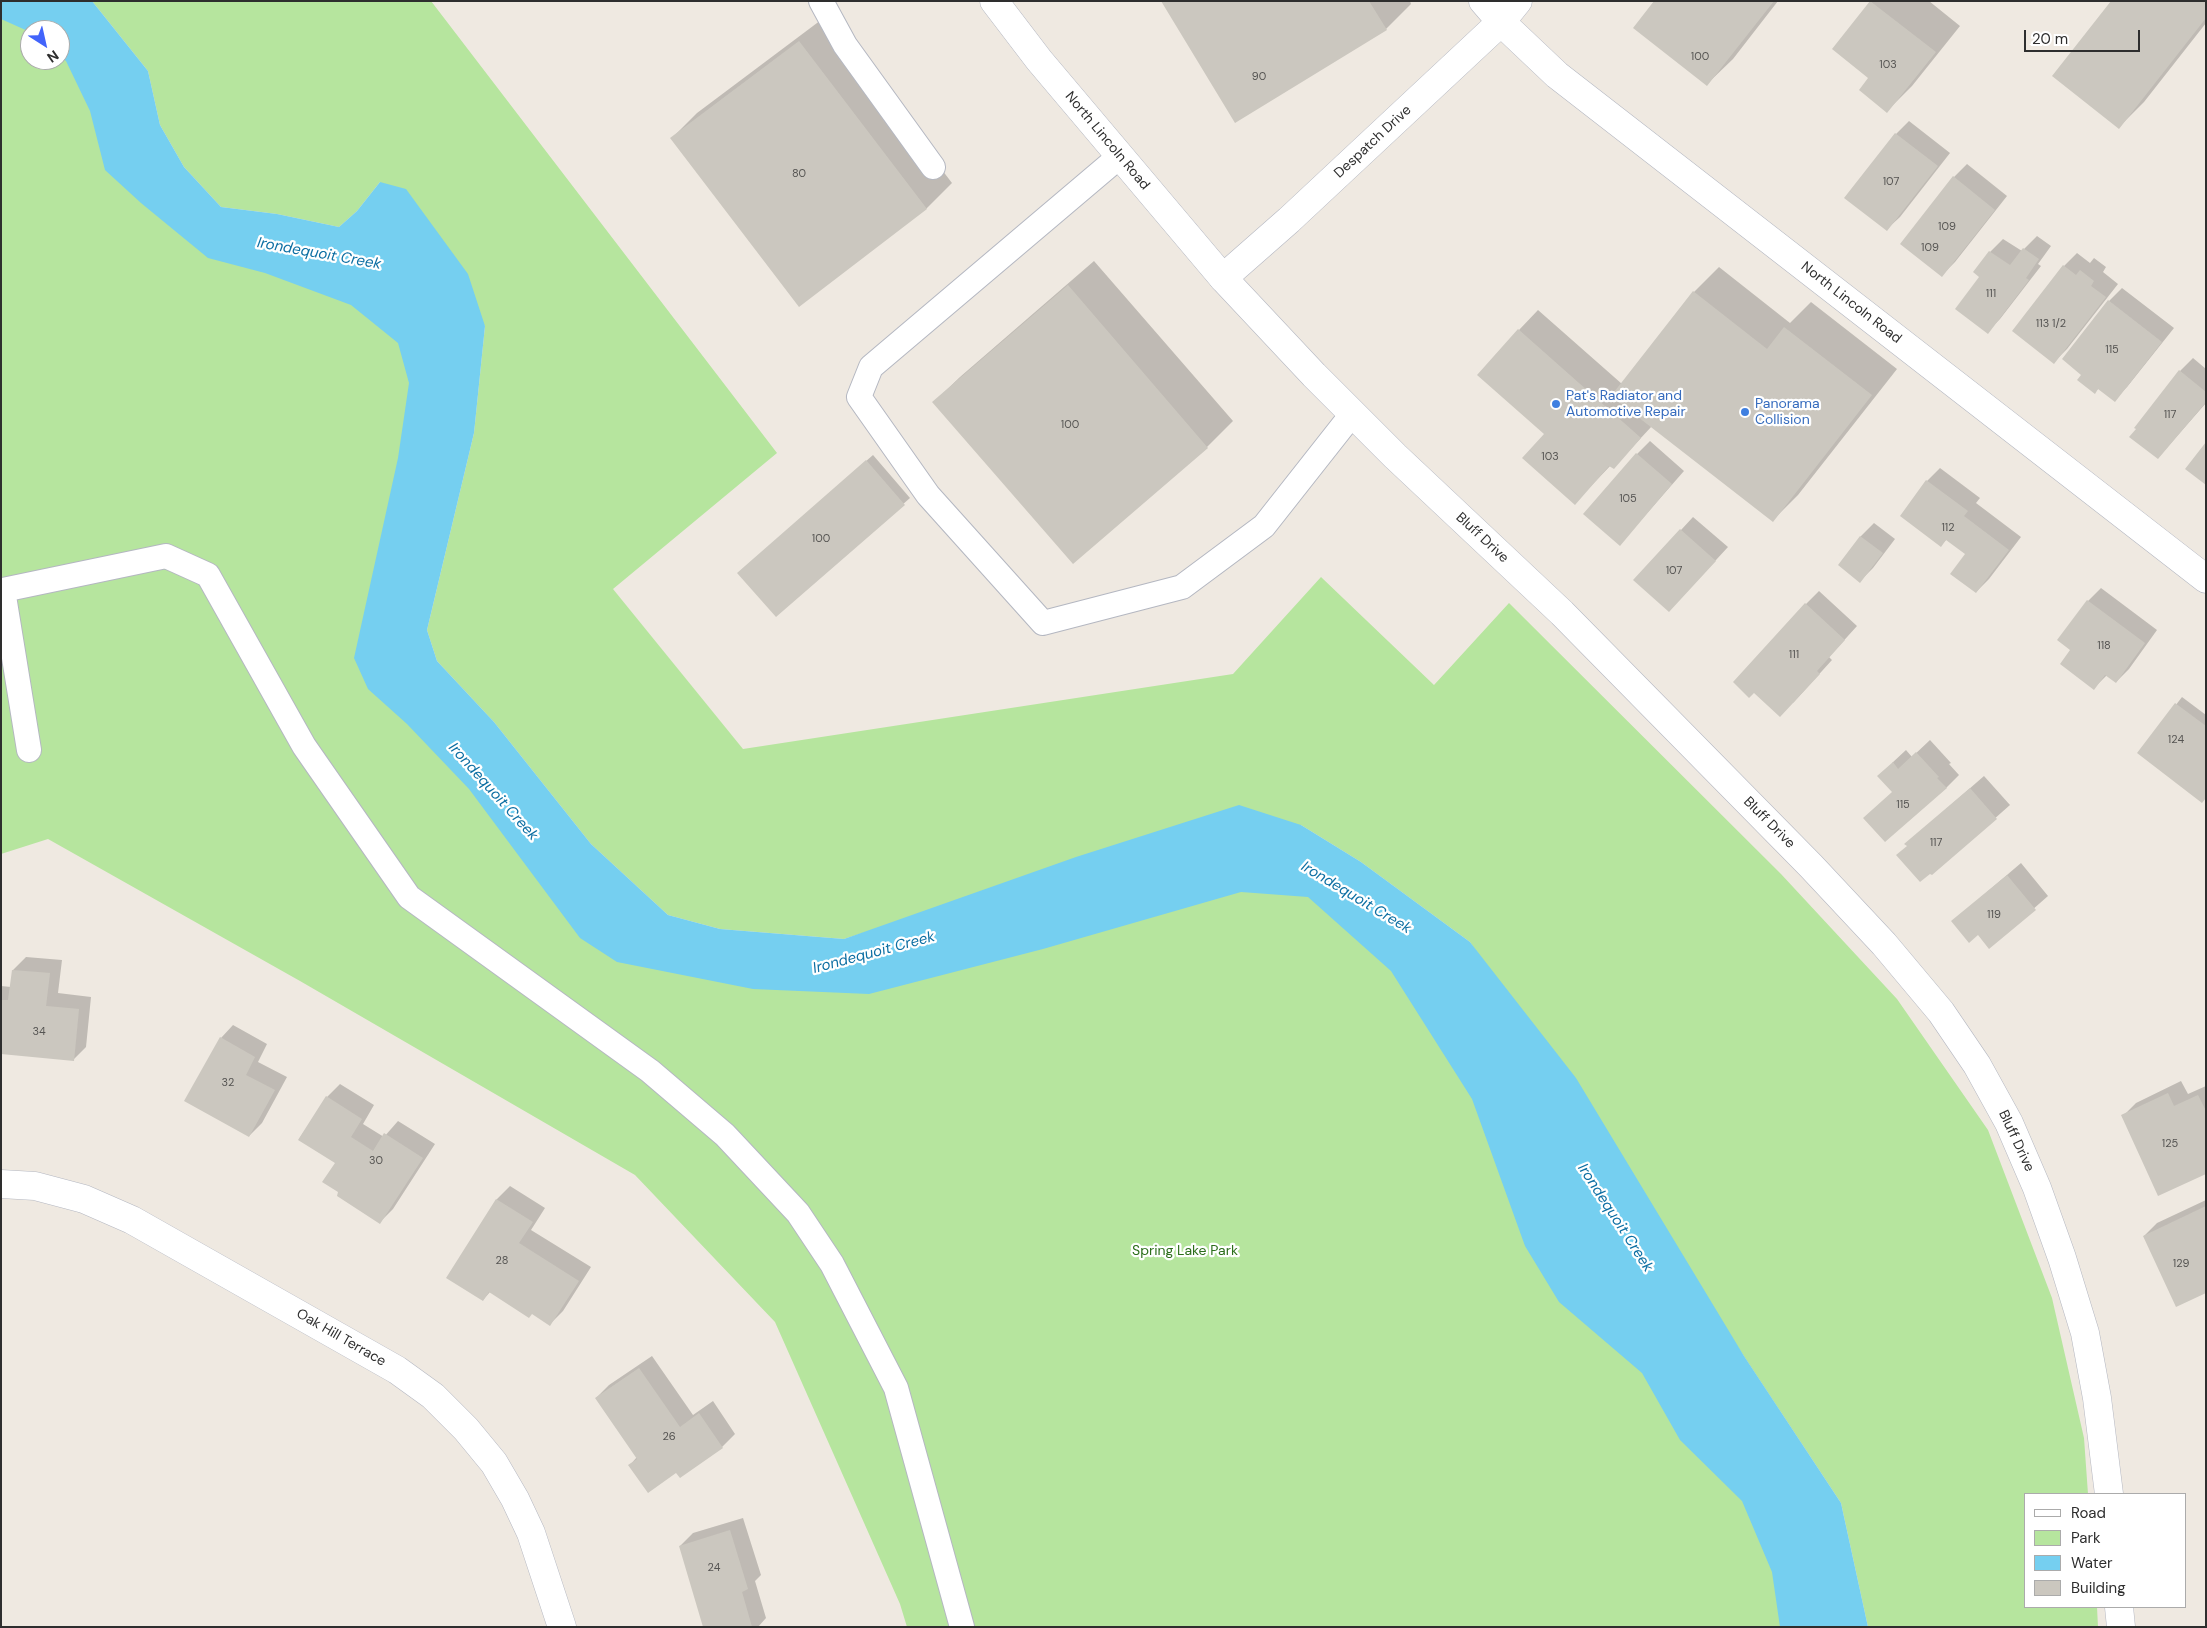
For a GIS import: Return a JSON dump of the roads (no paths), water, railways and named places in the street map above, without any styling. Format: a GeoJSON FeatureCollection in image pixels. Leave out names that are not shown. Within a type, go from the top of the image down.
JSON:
{"type":"FeatureCollection","features":[{"type":"Feature","properties":{"kind":"street","name":"North Lincoln Road"},"geometry":{"type":"LineString","coordinates":[[994,1],[1039,60],[1223,278]]}},
{"type":"Feature","properties":{"kind":"street","name":"North Lincoln Road"},"geometry":{"type":"LineString","coordinates":[[1483,1],[1501,22],[1569,84],[2206,579]]}},
{"type":"Feature","properties":{"kind":"street","name":"Despatch Drive"},"geometry":{"type":"LineString","coordinates":[[1223,278],[1279,230],[1501,22],[1518,1]]}},
{"type":"Feature","properties":{"kind":"street","name":"Bluff Drive"},"geometry":{"type":"LineString","coordinates":[[1223,278],[1353,414],[1562,613],[1805,859],[1884,944],[1941,1012],[1977,1065],[2009,1123],[2037,1188],[2062,1258],[2088,1352],[2098,1398],[2109,1493]]}},
{"type":"Feature","properties":{"kind":"street","name":"Oak Hill Terrace"},"geometry":{"type":"LineString","coordinates":[[1,1184],[35,1186],[76,1197],[132,1220],[397,1370],[434,1396],[466,1429],[494,1463],[515,1499],[531,1532],[562,1627]]}},
{"type":"Feature","properties":{"kind":"street"},"geometry":{"type":"LineString","coordinates":[[2119,1608],[2121,1627]]}},
{"type":"Feature","properties":{"kind":"lane"},"geometry":{"type":"LineString","coordinates":[[821,1],[845,45],[933,167]]}},
{"type":"Feature","properties":{"kind":"lane"},"geometry":{"type":"LineString","coordinates":[[1120,156],[870,367],[859,397],[928,495],[1043,622],[1182,587],[1264,526],[1353,414]]}},
{"type":"Feature","properties":{"kind":"lane"},"geometry":{"type":"LineString","coordinates":[[29,750],[3,590],[166,556],[208,575],[304,746],[409,897],[650,1070],[725,1135],[798,1213],[832,1264],[896,1388],[962,1627]]}},
{"type":"Feature","properties":{"kind":"water","name":"Irondequoit Creek"},"geometry":{"type":"Polygon","coordinates":[[[1,1],[92,1],[148,71],[160,125],[184,167],[221,207],[277,214],[339,227],[357,211],[380,182],[406,189],[468,274],[485,326],[474,433],[427,630],[437,661],[494,722],[591,844],[668,915],[720,929],[844,939],[1076,857],[1239,805],[1301,825],[1361,862],[1470,942],[1576,1078],[1744,1356],[1841,1503],[1868,1627],[1780,1627],[1772,1572],[1742,1501],[1680,1440],[1642,1373],[1559,1302],[1525,1246],[1472,1099],[1391,971],[1308,897],[1241,892],[1043,949],[869,994],[753,989],[617,962],[580,938],[469,789],[407,724],[368,689],[354,658],[398,458],[409,383],[398,343],[351,305],[265,273],[208,258],[141,203],[105,170],[90,111],[70,69],[70,20],[20,20],[20,28],[1,19],[1,1]]]}},
{"type":"Feature","properties":{"kind":"place","name":"Pat's Radiator and Automotive Repair"},"geometry":{"type":"Point","coordinates":[1556,404]}},
{"type":"Feature","properties":{"kind":"place","name":"Panorama Collision"},"geometry":{"type":"Point","coordinates":[1745,412]}},
{"type":"Feature","properties":{"kind":"park label","name":"Spring Lake Park"},"geometry":{"type":"Point","coordinates":[1185,1251]}}]}
